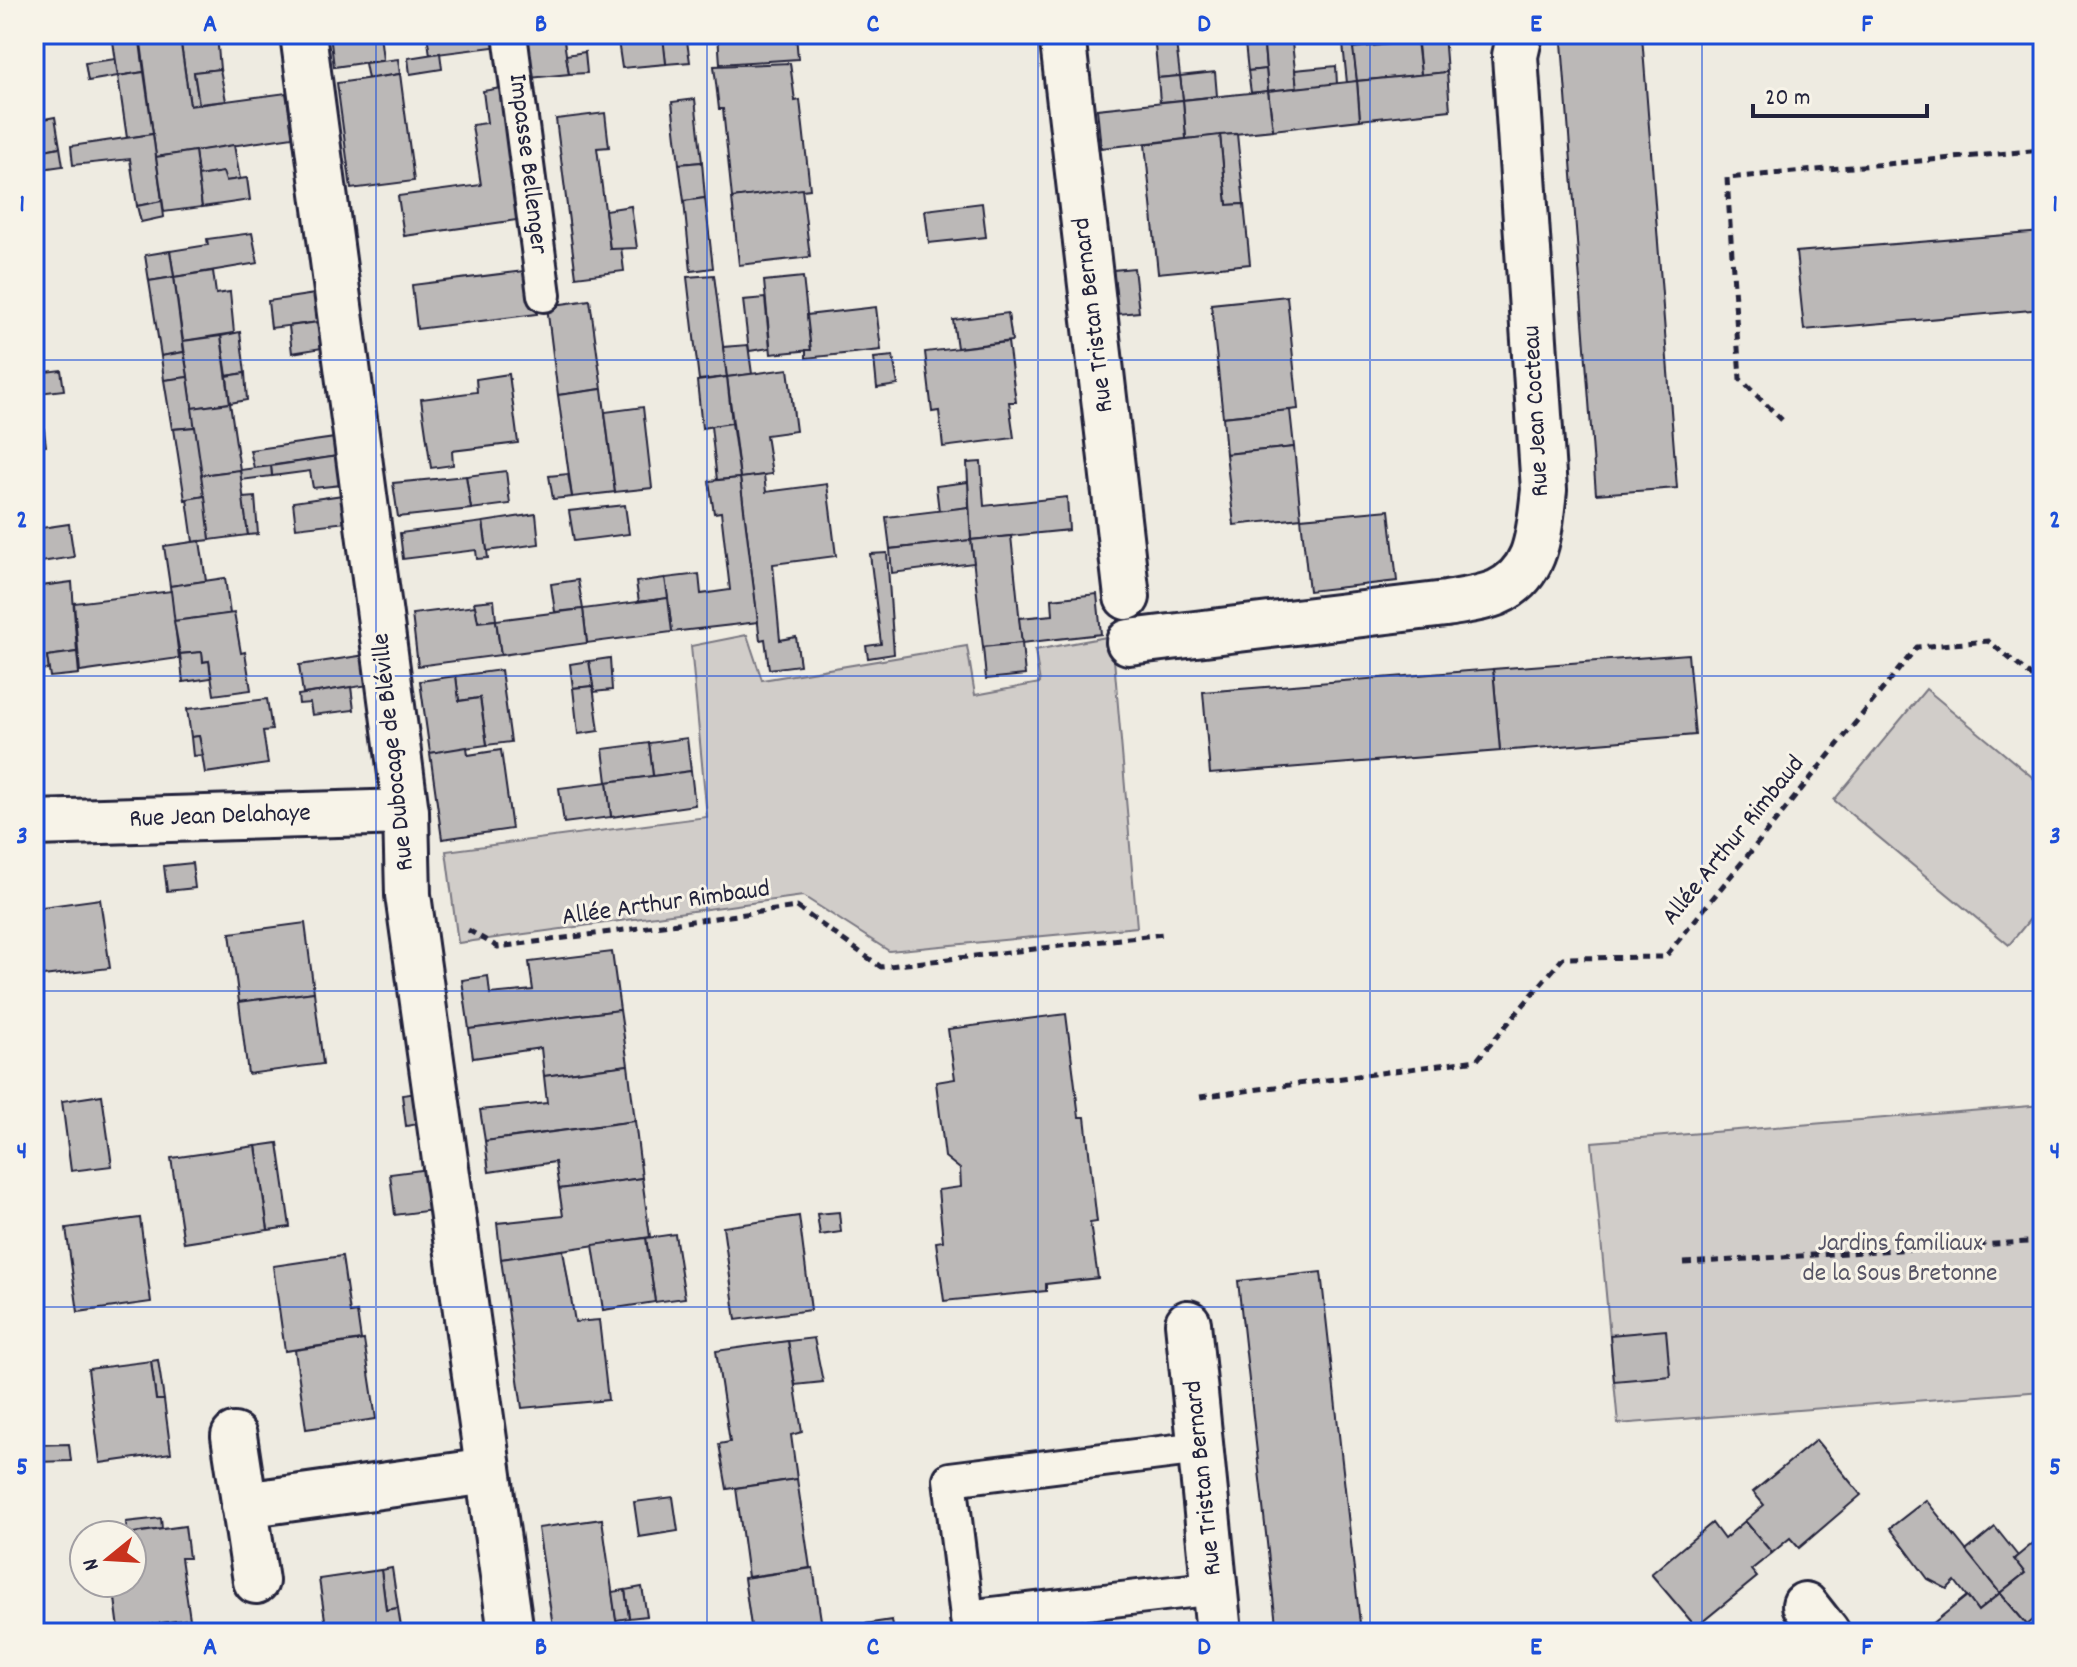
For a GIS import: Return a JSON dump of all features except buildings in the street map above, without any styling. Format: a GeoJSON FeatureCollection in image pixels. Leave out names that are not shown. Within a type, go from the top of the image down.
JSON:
{"type":"FeatureCollection","features":[{"type":"Feature","properties":{"kind":"street","name":"Rue Dubocage de Bléville"},"geometry":{"type":"LineString","coordinates":[[303,34],[406,812],[408,895],[511,1633]]}},
{"type":"Feature","properties":{"kind":"street","name":"Rue Tristan Bernard"},"geometry":{"type":"LineString","coordinates":[[1062,34],[1127,597]]}},
{"type":"Feature","properties":{"kind":"street","name":"Rue Jean Cocteau"},"geometry":{"type":"LineString","coordinates":[[1129,642],[1446,604],[1494,594],[1517,581],[1536,548],[1544,490],[1515,56],[1520,34]]}},
{"type":"Feature","properties":{"kind":"street","name":"Rue Jean Delahaye"},"geometry":{"type":"LineString","coordinates":[[34,823],[406,812]]}},
{"type":"Feature","properties":{"kind":"street","name":"Rue Tristan Bernard"},"geometry":{"type":"LineString","coordinates":[[1188,1323],[1219,1633]]}},
{"type":"Feature","properties":{"kind":"street"},"geometry":{"type":"LineString","coordinates":[[234,1436],[256,1581]]}},
{"type":"Feature","properties":{"kind":"street"},"geometry":{"type":"LineString","coordinates":[[244,1505],[488,1471]]}},
{"type":"Feature","properties":{"kind":"lane","name":"Impasse Bellenger"},"geometry":{"type":"LineString","coordinates":[[510,34],[544,295]]}},
{"type":"Feature","properties":{"kind":"lane"},"geometry":{"type":"LineString","coordinates":[[1200,1448],[950,1479],[968,1625],[1215,1588]]}},
{"type":"Feature","properties":{"kind":"path"},"geometry":{"type":"LineString","coordinates":[[1782,420],[1740,379],[1727,178],[2043,150]]}},
{"type":"Feature","properties":{"kind":"path","name":"Allée Arthur Rimbaud"},"geometry":{"type":"LineString","coordinates":[[1200,1097],[1477,1060],[1563,958],[1665,957],[1917,647],[1988,641],[2043,685]]}},
{"type":"Feature","properties":{"kind":"path","name":"Allée Arthur Rimbaud"},"geometry":{"type":"LineString","coordinates":[[408,895],[498,947],[797,907],[881,967],[1163,934]]}},
{"type":"Feature","properties":{"kind":"path"},"geometry":{"type":"LineString","coordinates":[[1684,1263],[2043,1241]]}},
{"type":"Feature","properties":{"kind":"green space"},"geometry":{"type":"Polygon","coordinates":[[[747,635],[762,680],[967,646],[975,695],[1040,683],[1035,650],[1112,636],[1137,927],[889,951],[803,896],[458,943],[446,851],[707,817],[691,646],[747,635]]]}},
{"type":"Feature","properties":{"kind":"green space"},"geometry":{"type":"Polygon","coordinates":[[[1926,689],[2043,786],[2043,903],[2009,945],[1834,800],[1926,689]]]}},
{"type":"Feature","properties":{"kind":"green space","name":"Jardins familiaux de la Sous Bretonne"},"geometry":{"type":"Polygon","coordinates":[[[2043,1105],[2043,1391],[1618,1424],[1592,1142],[2043,1105]]]}}]}
